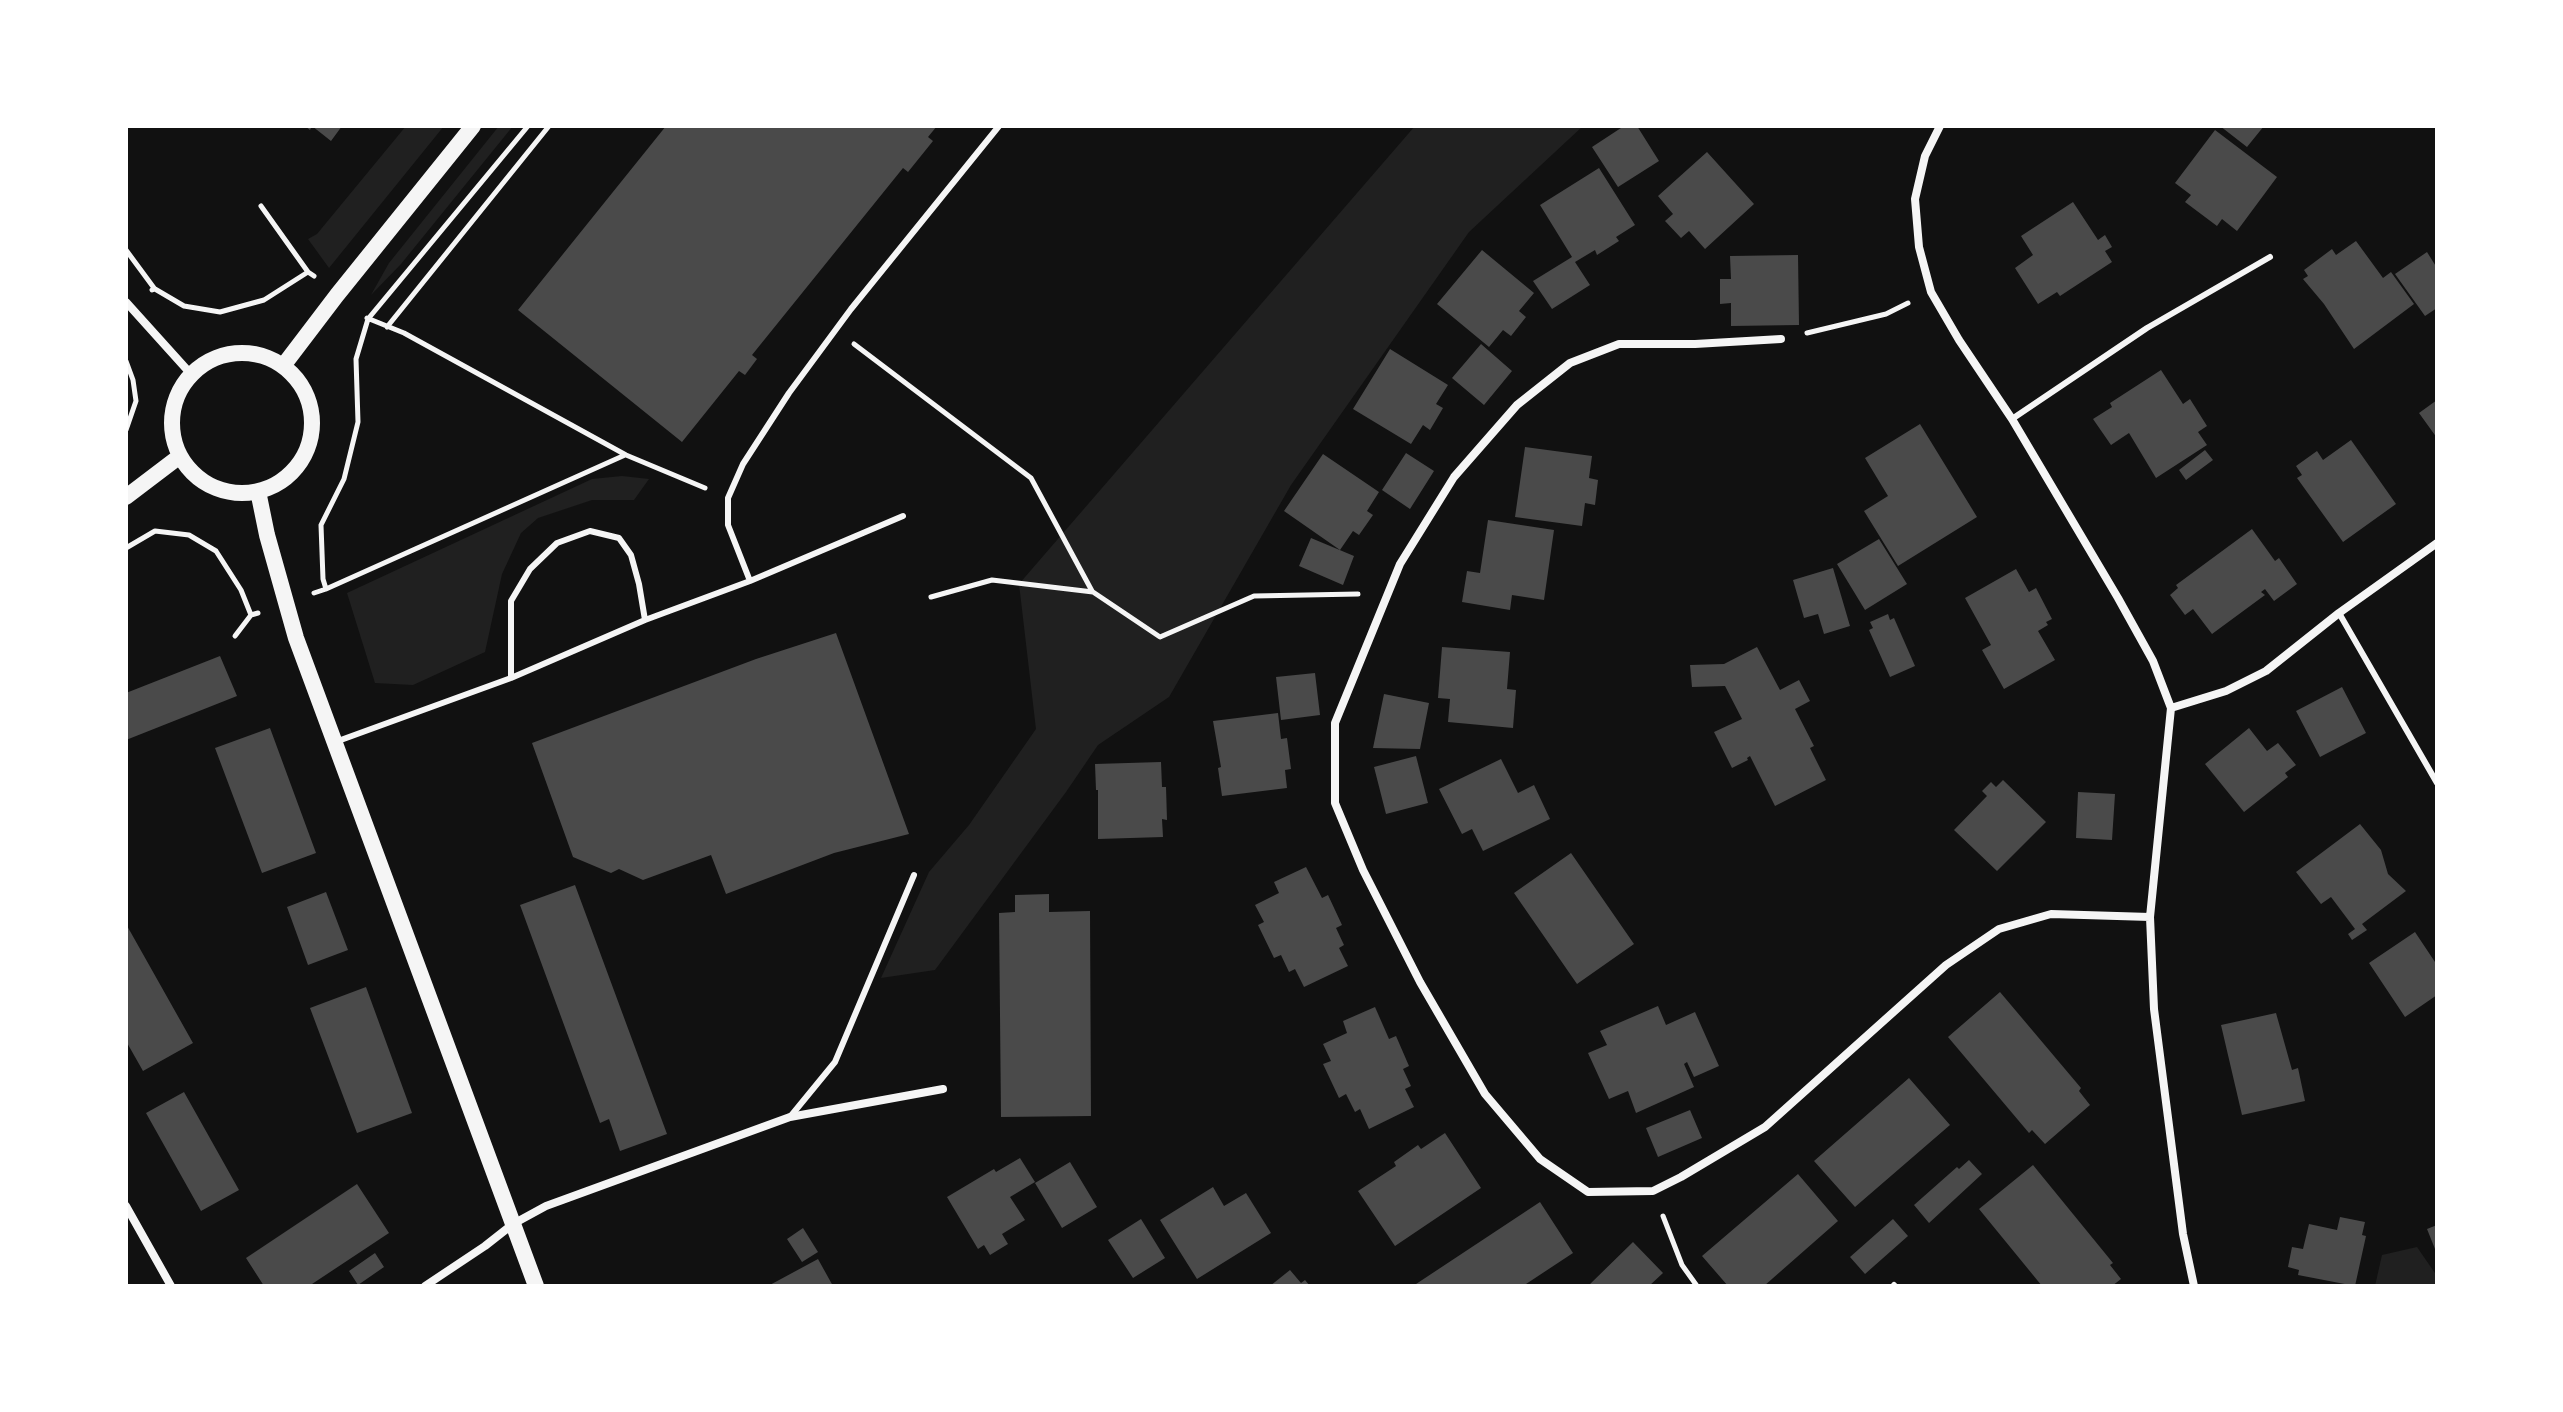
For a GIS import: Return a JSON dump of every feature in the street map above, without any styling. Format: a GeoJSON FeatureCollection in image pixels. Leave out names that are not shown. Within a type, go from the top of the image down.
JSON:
{"type":"FeatureCollection","features":[{"type":"Feature","properties":{"kind":"main road"},"geometry":{"type":"LineString","coordinates":[[283,366],[473,126]]}},
{"type":"Feature","properties":{"kind":"main road"},"geometry":{"type":"LineString","coordinates":[[242,352],[265,356],[283,366],[298,380],[311,409],[312,433],[304,456],[286,478],[258,491],[237,493],[212,486],[195,474],[180,456],[172,428],[174,406],[190,373],[221,356],[242,352]]}},
{"type":"Feature","properties":{"kind":"main road"},"geometry":{"type":"LineString","coordinates":[[126,497],[180,456]]}},
{"type":"Feature","properties":{"kind":"main road"},"geometry":{"type":"LineString","coordinates":[[258,491],[285,603],[536,1286]]}},
{"type":"Feature","properties":{"kind":"street"},"geometry":{"type":"LineString","coordinates":[[1940,126],[1925,156],[1915,199],[1919,247],[1931,292],[2012,419],[2146,648],[2171,708],[2150,917],[2154,1009],[2183,1234],[2194,1286]]}},
{"type":"Feature","properties":{"kind":"street"},"geometry":{"type":"LineString","coordinates":[[126,302],[190,373]]}},
{"type":"Feature","properties":{"kind":"street"},"geometry":{"type":"LineString","coordinates":[[1781,339],[1619,344],[1570,363],[1517,405],[1454,477],[1400,564],[1335,723],[1335,803],[1363,870],[1420,982],[1485,1094],[1540,1159],[1588,1192],[1653,1191],[1765,1127],[1946,965],[1999,929],[2051,914],[2150,917]]}},
{"type":"Feature","properties":{"kind":"street"},"geometry":{"type":"LineString","coordinates":[[2171,708],[2226,691],[2266,671],[2339,613],[2437,543]]}},
{"type":"Feature","properties":{"kind":"street"},"geometry":{"type":"LineString","coordinates":[[425,1286],[513,1224],[546,1206],[790,1117],[943,1089]]}},
{"type":"Feature","properties":{"kind":"street"},"geometry":{"type":"LineString","coordinates":[[126,1206],[171,1286]]}},
{"type":"Feature","properties":{"kind":"lane"},"geometry":{"type":"LineString","coordinates":[[750,581],[728,525],[728,498],[743,464],[835,330],[999,126]]}},
{"type":"Feature","properties":{"kind":"lane"},"geometry":{"type":"LineString","coordinates":[[2012,419],[2147,328],[2270,257]]}},
{"type":"Feature","properties":{"kind":"lane"},"geometry":{"type":"LineString","coordinates":[[334,742],[511,678],[645,620],[750,581],[903,516]]}},
{"type":"Feature","properties":{"kind":"lane"},"geometry":{"type":"LineString","coordinates":[[511,678],[511,601],[530,569],[557,543],[590,531],[619,538],[631,555],[645,620]]}},
{"type":"Feature","properties":{"kind":"lane"},"geometry":{"type":"LineString","coordinates":[[2339,613],[2437,783]]}},
{"type":"Feature","properties":{"kind":"lane"},"geometry":{"type":"LineString","coordinates":[[790,1117],[835,1062],[914,875]]}},
{"type":"Feature","properties":{"kind":"path"},"geometry":{"type":"LineString","coordinates":[[326,589],[321,525],[344,479],[358,422],[356,359],[368,319],[528,126]]}},
{"type":"Feature","properties":{"kind":"path"},"geometry":{"type":"LineString","coordinates":[[387,327],[549,126]]}},
{"type":"Feature","properties":{"kind":"path"},"geometry":{"type":"LineString","coordinates":[[261,206],[308,272],[318,279]]}},
{"type":"Feature","properties":{"kind":"path"},"geometry":{"type":"LineString","coordinates":[[126,250],[155,289],[184,306],[220,312],[264,300],[308,272]]}},
{"type":"Feature","properties":{"kind":"path"},"geometry":{"type":"LineString","coordinates":[[148,294],[155,289]]}},
{"type":"Feature","properties":{"kind":"path"},"geometry":{"type":"LineString","coordinates":[[1781,339],[1886,314],[1931,292]]}},
{"type":"Feature","properties":{"kind":"path"},"geometry":{"type":"LineString","coordinates":[[368,319],[404,333],[626,455],[728,498]]}},
{"type":"Feature","properties":{"kind":"path"},"geometry":{"type":"LineString","coordinates":[[835,330],[1031,478],[1093,592]]}},
{"type":"Feature","properties":{"kind":"path"},"geometry":{"type":"LineString","coordinates":[[126,361],[136,401],[126,430]]}},
{"type":"Feature","properties":{"kind":"path"},"geometry":{"type":"LineString","coordinates":[[313,593],[626,455]]}},
{"type":"Feature","properties":{"kind":"path"},"geometry":{"type":"LineString","coordinates":[[126,548],[155,531],[189,535],[216,551],[241,590],[251,615]]}},
{"type":"Feature","properties":{"kind":"path"},"geometry":{"type":"LineString","coordinates":[[931,597],[992,580],[1093,592],[1160,637],[1254,596],[1387,594]]}},
{"type":"Feature","properties":{"kind":"path"},"geometry":{"type":"LineString","coordinates":[[235,636],[251,615],[262,611]]}},
{"type":"Feature","properties":{"kind":"path"},"geometry":{"type":"LineString","coordinates":[[1653,1191],[1682,1265],[1697,1286]]}},
{"type":"Feature","properties":{"kind":"shaded area"},"geometry":{"type":"Polygon","coordinates":[[[406,126],[444,126],[329,268],[308,239],[317,234],[406,126]]]}},
{"type":"Feature","properties":{"kind":"shaded area"},"geometry":{"type":"Polygon","coordinates":[[[499,126],[513,126],[401,264],[371,295],[389,263],[499,126]]]}},
{"type":"Feature","properties":{"kind":"shaded area"},"geometry":{"type":"Polygon","coordinates":[[[1415,126],[1583,126],[1469,232],[1291,485],[1169,697],[1098,745],[935,970],[881,978],[929,872],[969,825],[1036,729],[1019,584],[1415,126]]]}},
{"type":"Feature","properties":{"kind":"shaded area"},"geometry":{"type":"Polygon","coordinates":[[[622,476],[649,479],[634,500],[592,500],[538,518],[521,533],[502,574],[485,652],[413,685],[375,683],[347,593],[592,479],[622,476]]]}},
{"type":"Feature","properties":{"kind":"shaded area"},"geometry":{"type":"Polygon","coordinates":[[[2417,1247],[2437,1276],[2437,1286],[2375,1286],[2382,1255],[2417,1247]]]}},
{"type":"Feature","properties":{"kind":"building"},"geometry":{"type":"Polygon","coordinates":[[[312,126],[342,126],[331,141],[312,126]]]}},
{"type":"Feature","properties":{"kind":"building"},"geometry":{"type":"Polygon","coordinates":[[[666,126],[937,126],[928,137],[933,141],[908,172],[903,168],[752,355],[757,359],[745,375],[739,371],[682,442],[518,310],[666,126]]]}},
{"type":"Feature","properties":{"kind":"building"},"geometry":{"type":"Polygon","coordinates":[[[1624,126],[1637,126],[1659,161],[1618,187],[1592,147],[1624,126]]]}},
{"type":"Feature","properties":{"kind":"building"},"geometry":{"type":"Polygon","coordinates":[[[2220,126],[2264,126],[2247,147],[2220,126]]]}},
{"type":"Feature","properties":{"kind":"building"},"geometry":{"type":"Polygon","coordinates":[[[2215,130],[2277,177],[2237,231],[2222,219],[2217,226],[2185,202],[2191,195],[2175,183],[2215,130]]]}},
{"type":"Feature","properties":{"kind":"building"},"geometry":{"type":"Polygon","coordinates":[[[1707,152],[1754,204],[1705,249],[1689,231],[1681,238],[1665,221],[1673,214],[1658,196],[1707,152]]]}},
{"type":"Feature","properties":{"kind":"building"},"geometry":{"type":"Polygon","coordinates":[[[1599,168],[1635,225],[1616,237],[1619,241],[1597,255],[1595,250],[1575,262],[1590,285],[1552,309],[1533,281],[1572,257],[1540,205],[1599,168]]]}},
{"type":"Feature","properties":{"kind":"building"},"geometry":{"type":"Polygon","coordinates":[[[2073,202],[2098,240],[2105,235],[2112,247],[2105,251],[2112,262],[2060,296],[2057,292],[2038,304],[2015,268],[2033,255],[2021,236],[2073,202]]]}},
{"type":"Feature","properties":{"kind":"building"},"geometry":{"type":"Polygon","coordinates":[[[2356,241],[2383,278],[2391,272],[2414,304],[2354,349],[2303,279],[2308,276],[2304,270],[2332,249],[2336,255],[2356,241]]]}},
{"type":"Feature","properties":{"kind":"building"},"geometry":{"type":"Polygon","coordinates":[[[1482,250],[1534,293],[1519,311],[1526,317],[1511,336],[1503,330],[1489,347],[1437,304],[1482,250]]]}},
{"type":"Feature","properties":{"kind":"building"},"geometry":{"type":"Polygon","coordinates":[[[2427,252],[2437,268],[2437,308],[2425,316],[2395,274],[2427,252]]]}},
{"type":"Feature","properties":{"kind":"building"},"geometry":{"type":"Polygon","coordinates":[[[1798,255],[1799,325],[1731,326],[1731,303],[1720,304],[1720,279],[1731,279],[1730,256],[1798,255]]]}},
{"type":"Feature","properties":{"kind":"building"},"geometry":{"type":"Polygon","coordinates":[[[1481,344],[1512,371],[1484,405],[1452,378],[1481,344]]]}},
{"type":"Feature","properties":{"kind":"building"},"geometry":{"type":"Polygon","coordinates":[[[1390,349],[1448,385],[1436,404],[1443,408],[1430,430],[1423,425],[1411,444],[1353,409],[1390,349]]]}},
{"type":"Feature","properties":{"kind":"building"},"geometry":{"type":"Polygon","coordinates":[[[2161,370],[2183,404],[2190,399],[2207,426],[2198,432],[2207,445],[2156,478],[2129,433],[2111,445],[2093,419],[2112,407],[2110,403],[2161,370]]]}},
{"type":"Feature","properties":{"kind":"building"},"geometry":{"type":"Polygon","coordinates":[[[2437,400],[2437,438],[2419,413],[2437,400]]]}},
{"type":"Feature","properties":{"kind":"building"},"geometry":{"type":"Polygon","coordinates":[[[1920,424],[1977,517],[1898,566],[1864,511],[1888,496],[1865,458],[1920,424]]]}},
{"type":"Feature","properties":{"kind":"building"},"geometry":{"type":"Polygon","coordinates":[[[2351,440],[2396,504],[2343,542],[2297,478],[2302,475],[2296,466],[2317,451],[2323,460],[2351,440]]]}},
{"type":"Feature","properties":{"kind":"building"},"geometry":{"type":"Polygon","coordinates":[[[1525,447],[1592,456],[1589,478],[1598,480],[1595,505],[1585,503],[1582,526],[1515,517],[1525,447]]]}},
{"type":"Feature","properties":{"kind":"building"},"geometry":{"type":"Polygon","coordinates":[[[2205,450],[2213,460],[2186,480],[2179,470],[2205,450]]]}},
{"type":"Feature","properties":{"kind":"building"},"geometry":{"type":"Polygon","coordinates":[[[1406,453],[1434,471],[1410,509],[1382,490],[1406,453]]]}},
{"type":"Feature","properties":{"kind":"building"},"geometry":{"type":"Polygon","coordinates":[[[1323,454],[1379,492],[1367,511],[1373,515],[1359,535],[1353,531],[1340,550],[1284,511],[1323,454]]]}},
{"type":"Feature","properties":{"kind":"building"},"geometry":{"type":"Polygon","coordinates":[[[1488,520],[1554,530],[1544,600],[1512,595],[1510,610],[1462,602],[1467,571],[1480,573],[1488,520]]]}},
{"type":"Feature","properties":{"kind":"building"},"geometry":{"type":"Polygon","coordinates":[[[2252,529],[2275,561],[2279,558],[2297,584],[2274,601],[2265,589],[2261,592],[2265,595],[2212,634],[2193,609],[2185,615],[2170,595],[2178,588],[2176,585],[2252,529]]]}},
{"type":"Feature","properties":{"kind":"building"},"geometry":{"type":"Polygon","coordinates":[[[1311,538],[1354,556],[1343,585],[1299,566],[1311,538]]]}},
{"type":"Feature","properties":{"kind":"building"},"geometry":{"type":"Polygon","coordinates":[[[1879,539],[1907,584],[1865,610],[1837,564],[1879,539]]]}},
{"type":"Feature","properties":{"kind":"building"},"geometry":{"type":"Polygon","coordinates":[[[1833,568],[1850,626],[1824,634],[1818,614],[1804,618],[1793,580],[1833,568]]]}},
{"type":"Feature","properties":{"kind":"building"},"geometry":{"type":"Polygon","coordinates":[[[2016,569],[2029,592],[2036,588],[2052,619],[2038,631],[2055,660],[2004,689],[1982,650],[1991,645],[1965,598],[2016,569]]]}},
{"type":"Feature","properties":{"kind":"building"},"geometry":{"type":"Polygon","coordinates":[[[1888,614],[1890,620],[1894,618],[1915,666],[1890,677],[1869,630],[1873,628],[1870,622],[1888,614]]]}},
{"type":"Feature","properties":{"kind":"building"},"geometry":{"type":"Polygon","coordinates":[[[836,633],[909,834],[834,853],[726,894],[711,855],[643,880],[619,869],[611,873],[573,857],[532,743],[756,659],[836,633]]]}},
{"type":"Feature","properties":{"kind":"building"},"geometry":{"type":"Polygon","coordinates":[[[1442,647],[1510,652],[1507,689],[1516,690],[1513,728],[1448,722],[1450,699],[1438,698],[1442,647]]]}},
{"type":"Feature","properties":{"kind":"building"},"geometry":{"type":"Polygon","coordinates":[[[1757,647],[1780,690],[1799,680],[1810,701],[1795,709],[1814,746],[1810,748],[1826,780],[1775,806],[1750,756],[1732,768],[1714,732],[1742,719],[1725,686],[1692,687],[1690,665],[1724,664],[1757,647]]]}},
{"type":"Feature","properties":{"kind":"building"},"geometry":{"type":"Polygon","coordinates":[[[220,656],[237,696],[126,740],[126,693],[220,656]]]}},
{"type":"Feature","properties":{"kind":"building"},"geometry":{"type":"Polygon","coordinates":[[[1315,673],[1320,715],[1281,720],[1276,677],[1315,673]]]}},
{"type":"Feature","properties":{"kind":"building"},"geometry":{"type":"Polygon","coordinates":[[[2342,687],[2366,733],[2320,757],[2296,711],[2342,687]]]}},
{"type":"Feature","properties":{"kind":"building"},"geometry":{"type":"Polygon","coordinates":[[[1384,694],[1429,703],[1420,749],[1373,748],[1384,694]]]}},
{"type":"Feature","properties":{"kind":"building"},"geometry":{"type":"Polygon","coordinates":[[[1278,713],[1281,739],[1287,738],[1291,769],[1285,770],[1287,788],[1222,796],[1218,768],[1221,767],[1213,721],[1278,713]]]}},
{"type":"Feature","properties":{"kind":"building"},"geometry":{"type":"Polygon","coordinates":[[[270,728],[316,853],[262,873],[215,748],[270,728]]]}},
{"type":"Feature","properties":{"kind":"building"},"geometry":{"type":"Polygon","coordinates":[[[2249,728],[2267,751],[2278,743],[2296,765],[2285,773],[2288,777],[2244,812],[2205,764],[2249,728]]]}},
{"type":"Feature","properties":{"kind":"building"},"geometry":{"type":"Polygon","coordinates":[[[1416,756],[1428,803],[1386,814],[1374,767],[1416,756]]]}},
{"type":"Feature","properties":{"kind":"building"},"geometry":{"type":"Polygon","coordinates":[[[1501,759],[1518,793],[1534,785],[1550,819],[1483,851],[1472,829],[1462,834],[1439,789],[1501,759]]]}},
{"type":"Feature","properties":{"kind":"building"},"geometry":{"type":"Polygon","coordinates":[[[1161,762],[1162,787],[1166,787],[1167,820],[1162,819],[1163,837],[1098,839],[1095,764],[1161,762]]]}},
{"type":"Feature","properties":{"kind":"building"},"geometry":{"type":"Polygon","coordinates":[[[2003,780],[2046,822],[1997,871],[1954,830],[1987,796],[1982,791],[1991,782],[1996,787],[2003,780]]]}},
{"type":"Feature","properties":{"kind":"building"},"geometry":{"type":"Polygon","coordinates":[[[2078,792],[2115,794],[2112,840],[2076,838],[2078,792]]]}},
{"type":"Feature","properties":{"kind":"building"},"geometry":{"type":"Polygon","coordinates":[[[2360,824],[2381,850],[2388,874],[2406,891],[2362,924],[2367,930],[2352,940],[2348,934],[2355,929],[2331,897],[2321,904],[2296,872],[2360,824]]]}},
{"type":"Feature","properties":{"kind":"building"},"geometry":{"type":"Polygon","coordinates":[[[1571,853],[1634,944],[1577,984],[1514,893],[1571,853]]]}},
{"type":"Feature","properties":{"kind":"building"},"geometry":{"type":"Polygon","coordinates":[[[1306,867],[1322,898],[1328,895],[1342,925],[1336,928],[1344,945],[1339,948],[1348,966],[1304,987],[1295,969],[1289,972],[1281,955],[1274,958],[1258,925],[1264,922],[1255,905],[1279,893],[1274,882],[1306,867]]]}},
{"type":"Feature","properties":{"kind":"building"},"geometry":{"type":"Polygon","coordinates":[[[575,885],[667,1134],[620,1151],[609,1119],[600,1123],[520,905],[575,885]]]}},
{"type":"Feature","properties":{"kind":"building"},"geometry":{"type":"Polygon","coordinates":[[[326,892],[348,950],[308,965],[287,907],[326,892]]]}},
{"type":"Feature","properties":{"kind":"building"},"geometry":{"type":"Polygon","coordinates":[[[1049,894],[1049,912],[1090,911],[1091,1116],[1001,1117],[999,913],[1015,912],[1015,895],[1049,894]]]}},
{"type":"Feature","properties":{"kind":"building"},"geometry":{"type":"Polygon","coordinates":[[[126,924],[193,1043],[143,1071],[126,1041],[126,924]]]}},
{"type":"Feature","properties":{"kind":"building"},"geometry":{"type":"Polygon","coordinates":[[[2415,932],[2437,965],[2437,995],[2405,1017],[2369,963],[2415,932]]]}},
{"type":"Feature","properties":{"kind":"building"},"geometry":{"type":"Polygon","coordinates":[[[366,987],[412,1113],[357,1133],[310,1008],[366,987]]]}},
{"type":"Feature","properties":{"kind":"building"},"geometry":{"type":"Polygon","coordinates":[[[2000,992],[2081,1088],[2079,1091],[2090,1105],[2045,1144],[2032,1130],[2029,1133],[1948,1037],[2000,992]]]}},
{"type":"Feature","properties":{"kind":"building"},"geometry":{"type":"Polygon","coordinates":[[[1658,1006],[1666,1025],[1695,1012],[1719,1066],[1694,1077],[1687,1062],[1684,1064],[1694,1087],[1636,1113],[1628,1091],[1609,1099],[1588,1053],[1607,1045],[1600,1031],[1658,1006]]]}},
{"type":"Feature","properties":{"kind":"building"},"geometry":{"type":"Polygon","coordinates":[[[1375,1007],[1389,1039],[1396,1036],[1409,1066],[1403,1069],[1411,1086],[1405,1089],[1414,1107],[1369,1129],[1360,1109],[1355,1112],[1346,1094],[1339,1098],[1323,1064],[1331,1061],[1323,1044],[1347,1033],[1343,1021],[1375,1007]]]}},
{"type":"Feature","properties":{"kind":"building"},"geometry":{"type":"Polygon","coordinates":[[[2276,1013],[2292,1070],[2298,1068],[2305,1101],[2242,1115],[2221,1025],[2276,1013]]]}},
{"type":"Feature","properties":{"kind":"building"},"geometry":{"type":"Polygon","coordinates":[[[1909,1078],[1950,1125],[1855,1207],[1814,1161],[1909,1078]]]}},
{"type":"Feature","properties":{"kind":"building"},"geometry":{"type":"Polygon","coordinates":[[[184,1092],[239,1190],[201,1211],[146,1113],[184,1092]]]}},
{"type":"Feature","properties":{"kind":"building"},"geometry":{"type":"Polygon","coordinates":[[[1690,1110],[1702,1138],[1658,1157],[1646,1128],[1690,1110]]]}},
{"type":"Feature","properties":{"kind":"building"},"geometry":{"type":"Polygon","coordinates":[[[1445,1133],[1481,1188],[1395,1246],[1358,1191],[1396,1166],[1394,1162],[1418,1145],[1421,1149],[1445,1133]]]}},
{"type":"Feature","properties":{"kind":"building"},"geometry":{"type":"Polygon","coordinates":[[[1020,1158],[1035,1182],[1010,1197],[1025,1220],[1002,1234],[1008,1244],[990,1255],[984,1245],[978,1249],[947,1197],[994,1169],[996,1172],[1020,1158]]]}},
{"type":"Feature","properties":{"kind":"building"},"geometry":{"type":"Polygon","coordinates":[[[1969,1160],[1982,1174],[1929,1223],[1914,1205],[1969,1160]]]}},
{"type":"Feature","properties":{"kind":"building"},"geometry":{"type":"Polygon","coordinates":[[[1070,1162],[1097,1207],[1062,1228],[1035,1183],[1070,1162]]]}},
{"type":"Feature","properties":{"kind":"building"},"geometry":{"type":"Polygon","coordinates":[[[2033,1165],[2113,1263],[2110,1265],[2121,1279],[2112,1286],[2042,1286],[1979,1209],[2033,1165]]]}},
{"type":"Feature","properties":{"kind":"building"},"geometry":{"type":"Polygon","coordinates":[[[1798,1174],[1838,1221],[1764,1286],[1728,1286],[1702,1256],[1798,1174]]]}},
{"type":"Feature","properties":{"kind":"building"},"geometry":{"type":"Polygon","coordinates":[[[357,1184],[389,1233],[309,1286],[264,1286],[246,1258],[357,1184]]]}},
{"type":"Feature","properties":{"kind":"building"},"geometry":{"type":"Polygon","coordinates":[[[1213,1187],[1224,1206],[1246,1193],[1271,1233],[1197,1279],[1160,1220],[1213,1187]]]}},
{"type":"Feature","properties":{"kind":"building"},"geometry":{"type":"Polygon","coordinates":[[[1540,1202],[1573,1253],[1523,1286],[1413,1286],[1540,1202]]]}},
{"type":"Feature","properties":{"kind":"building"},"geometry":{"type":"Polygon","coordinates":[[[2340,1217],[2365,1222],[2362,1235],[2366,1236],[2355,1286],[2298,1275],[2299,1270],[2288,1267],[2292,1247],[2303,1249],[2309,1224],[2337,1230],[2340,1217]]]}},
{"type":"Feature","properties":{"kind":"building"},"geometry":{"type":"Polygon","coordinates":[[[1141,1219],[1165,1258],[1133,1278],[1108,1240],[1141,1219]]]}},
{"type":"Feature","properties":{"kind":"building"},"geometry":{"type":"Polygon","coordinates":[[[1893,1219],[1908,1236],[1865,1274],[1850,1257],[1893,1219]]]}},
{"type":"Feature","properties":{"kind":"building"},"geometry":{"type":"Polygon","coordinates":[[[2437,1225],[2437,1254],[2427,1229],[2437,1225]]]}},
{"type":"Feature","properties":{"kind":"building"},"geometry":{"type":"Polygon","coordinates":[[[803,1228],[818,1252],[802,1262],[787,1239],[803,1228]]]}},
{"type":"Feature","properties":{"kind":"building"},"geometry":{"type":"Polygon","coordinates":[[[1633,1242],[1663,1273],[1649,1286],[1588,1286],[1633,1242]]]}},
{"type":"Feature","properties":{"kind":"building"},"geometry":{"type":"Polygon","coordinates":[[[375,1253],[384,1267],[358,1285],[349,1271],[375,1253]]]}},
{"type":"Feature","properties":{"kind":"building"},"geometry":{"type":"Polygon","coordinates":[[[818,1259],[833,1286],[768,1286],[818,1259]]]}},
{"type":"Feature","properties":{"kind":"building"},"geometry":{"type":"Polygon","coordinates":[[[1290,1270],[1301,1283],[1305,1280],[1310,1286],[1270,1286],[1290,1270]]]}}]}
